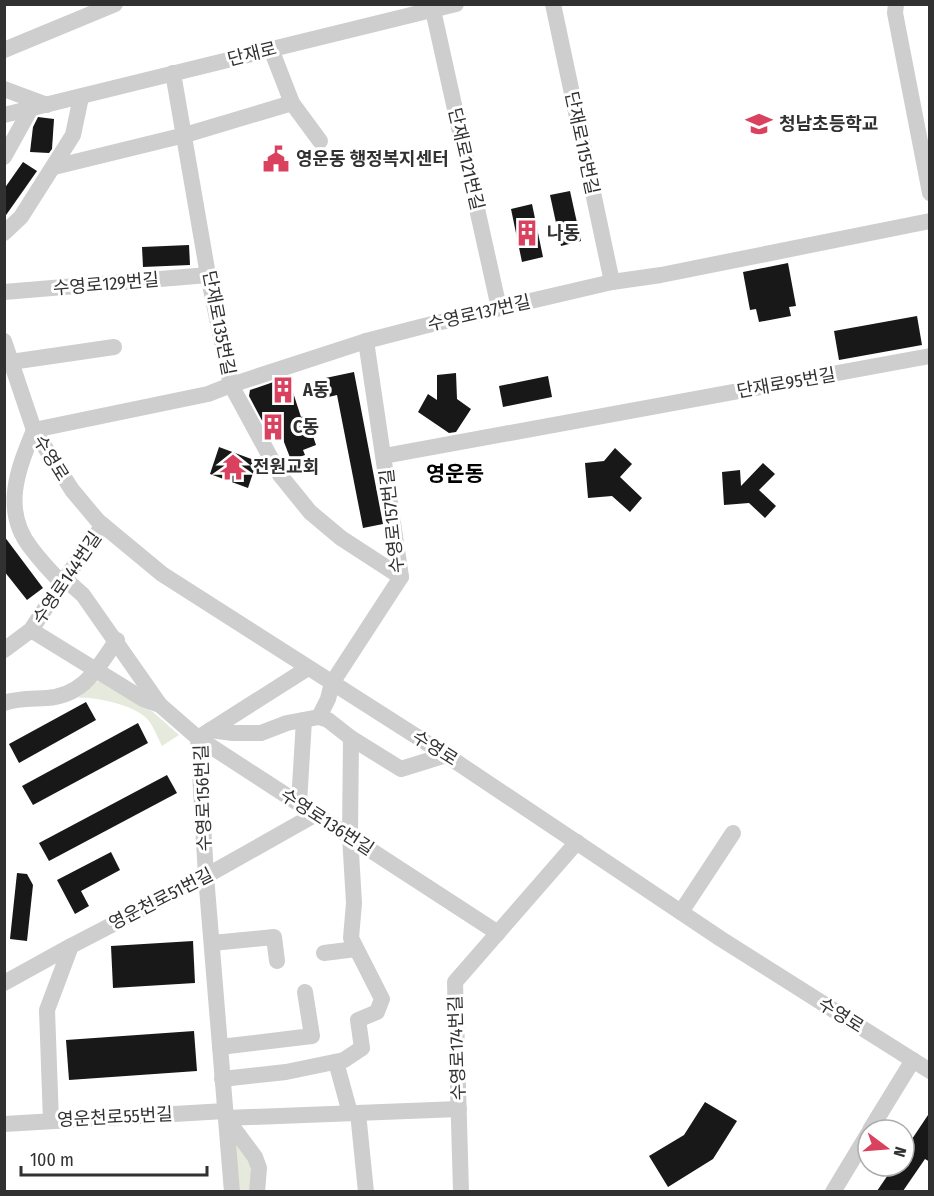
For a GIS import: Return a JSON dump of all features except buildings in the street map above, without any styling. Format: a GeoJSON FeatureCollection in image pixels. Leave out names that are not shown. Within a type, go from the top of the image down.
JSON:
{"type":"FeatureCollection","features":[{"type":"Feature","properties":{"kind":"street"},"geometry":{"type":"LineString","coordinates":[[4,50],[115,4]]}},
{"type":"Feature","properties":{"kind":"street","name":"단재로"},"geometry":{"type":"LineString","coordinates":[[4,115],[48,106],[426,9],[456,4]]}},
{"type":"Feature","properties":{"kind":"street","name":"단재로115번길"},"geometry":{"type":"LineString","coordinates":[[553,4],[612,282]]}},
{"type":"Feature","properties":{"kind":"street"},"geometry":{"type":"LineString","coordinates":[[896,4],[895,13],[930,193]]}},
{"type":"Feature","properties":{"kind":"street","name":"단재로121번길"},"geometry":{"type":"LineString","coordinates":[[426,9],[499,308]]}},
{"type":"Feature","properties":{"kind":"street"},"geometry":{"type":"LineString","coordinates":[[271,49],[292,103],[320,141]]}},
{"type":"Feature","properties":{"kind":"street","name":"단재로135번길"},"geometry":{"type":"LineString","coordinates":[[173,73],[208,275],[231,385],[280,475],[310,512],[340,538],[401,578]]}},
{"type":"Feature","properties":{"kind":"street"},"geometry":{"type":"LineString","coordinates":[[4,89],[48,106]]}},
{"type":"Feature","properties":{"kind":"street"},"geometry":{"type":"LineString","coordinates":[[4,233],[21,217],[73,135],[81,97]]}},
{"type":"Feature","properties":{"kind":"street"},"geometry":{"type":"LineString","coordinates":[[54,167],[185,135],[292,103]]}},
{"type":"Feature","properties":{"kind":"street"},"geometry":{"type":"LineString","coordinates":[[4,157],[30,110]]}},
{"type":"Feature","properties":{"kind":"street","name":"수영로137번길"},"geometry":{"type":"LineString","coordinates":[[34,430],[208,394],[366,341],[499,308],[612,282],[672,273],[930,221]]}},
{"type":"Feature","properties":{"kind":"street","name":"수영로129번길"},"geometry":{"type":"LineString","coordinates":[[4,292],[208,275]]}},
{"type":"Feature","properties":{"kind":"street","name":"수영로157번길"},"geometry":{"type":"LineString","coordinates":[[299,803],[311,719],[328,699],[332,683],[401,578],[366,341]]}},
{"type":"Feature","properties":{"kind":"street","name":"수영로"},"geometry":{"type":"LineString","coordinates":[[4,342],[34,430],[72,490],[103,525],[162,574],[446,755],[681,912],[930,1071]]}},
{"type":"Feature","properties":{"kind":"street"},"geometry":{"type":"LineString","coordinates":[[11,362],[114,347]]}},
{"type":"Feature","properties":{"kind":"street","name":"단재로95번길"},"geometry":{"type":"LineString","coordinates":[[384,456],[930,356]]}},
{"type":"Feature","properties":{"kind":"street","name":"수영로136번길"},"geometry":{"type":"LineString","coordinates":[[34,430],[20,464],[14,488],[13,508],[20,528],[29,546],[63,581],[83,595],[117,640],[137,674],[160,705]]}},
{"type":"Feature","properties":{"kind":"street","name":"수영로144번길"},"geometry":{"type":"LineString","coordinates":[[4,650],[32,630],[103,525]]}},
{"type":"Feature","properties":{"kind":"street","name":"수영로144번길"},"geometry":{"type":"LineString","coordinates":[[32,630],[95,671]]}},
{"type":"Feature","properties":{"kind":"street"},"geometry":{"type":"LineString","coordinates":[[4,703],[15,699],[50,698],[73,693],[95,671],[117,640]]}},
{"type":"Feature","properties":{"kind":"street","name":"수영로156번길"},"geometry":{"type":"LineString","coordinates":[[204,734],[308,668]]}},
{"type":"Feature","properties":{"kind":"street","name":"수영로136번길"},"geometry":{"type":"LineString","coordinates":[[95,671],[143,699],[160,705],[299,803],[498,933]]}},
{"type":"Feature","properties":{"kind":"street"},"geometry":{"type":"LineString","coordinates":[[311,719],[328,720],[351,738],[401,769],[446,755]]}},
{"type":"Feature","properties":{"kind":"street","name":"수영로156번길"},"geometry":{"type":"LineString","coordinates":[[204,734],[261,733],[287,723],[311,719]]}},
{"type":"Feature","properties":{"kind":"street","name":"수영로156번길"},"geometry":{"type":"LineString","coordinates":[[204,734],[206,876],[232,1191]]}},
{"type":"Feature","properties":{"kind":"street"},"geometry":{"type":"LineString","coordinates":[[222,1079],[286,1072],[344,1060],[362,1048],[358,1020],[377,1012],[382,999],[351,938],[354,903],[350,836],[351,738]]}},
{"type":"Feature","properties":{"kind":"street","name":"영운천로51번길"},"geometry":{"type":"LineString","coordinates":[[4,983],[206,876],[316,814]]}},
{"type":"Feature","properties":{"kind":"street"},"geometry":{"type":"LineString","coordinates":[[681,912],[733,833]]}},
{"type":"Feature","properties":{"kind":"street","name":"수영로174번길"},"geometry":{"type":"LineString","coordinates":[[461,1191],[455,982],[577,842]]}},
{"type":"Feature","properties":{"kind":"street"},"geometry":{"type":"LineString","coordinates":[[212,943],[274,937],[277,962]]}},
{"type":"Feature","properties":{"kind":"street"},"geometry":{"type":"LineString","coordinates":[[51,1121],[47,1010],[71,946]]}},
{"type":"Feature","properties":{"kind":"street"},"geometry":{"type":"LineString","coordinates":[[324,953],[356,949]]}},
{"type":"Feature","properties":{"kind":"street"},"geometry":{"type":"LineString","coordinates":[[220,1047],[312,1036],[305,992]]}},
{"type":"Feature","properties":{"kind":"street"},"geometry":{"type":"LineString","coordinates":[[878,1118],[913,1060]]}},
{"type":"Feature","properties":{"kind":"street"},"geometry":{"type":"LineString","coordinates":[[336,1062],[354,1113],[366,1191]]}},
{"type":"Feature","properties":{"kind":"street","name":"영운천로55번길"},"geometry":{"type":"LineString","coordinates":[[4,1124],[459,1109]]}},
{"type":"Feature","properties":{"kind":"street"},"geometry":{"type":"LineString","coordinates":[[225,1115],[255,1157],[259,1168],[257,1191]]}},
{"type":"Feature","properties":{"kind":"street"},"geometry":{"type":"LineString","coordinates":[[832,1191],[856,1153]]}},
{"type":"Feature","properties":{"kind":"shaded area"},"geometry":{"type":"Polygon","coordinates":[[[99,680],[153,712],[179,735],[162,746],[149,721],[136,711],[105,700],[78,698],[99,680]]]}},
{"type":"Feature","properties":{"kind":"shaded area"},"geometry":{"type":"Polygon","coordinates":[[[234,1137],[249,1154],[253,1191],[239,1191],[234,1137]]]}},
{"type":"Feature","properties":{"kind":"place","name":"청남초등학교"},"geometry":{"type":"Point","coordinates":[759,124]}},
{"type":"Feature","properties":{"kind":"place","name":"영운동 행정복지센터"},"geometry":{"type":"Point","coordinates":[276,159]}},
{"type":"Feature","properties":{"kind":"place","name":"나동"},"geometry":{"type":"Point","coordinates":[527,233]}},
{"type":"Feature","properties":{"kind":"place","name":"A동"},"geometry":{"type":"Point","coordinates":[283,390]}},
{"type":"Feature","properties":{"kind":"place","name":"C동"},"geometry":{"type":"Point","coordinates":[273,427]}},
{"type":"Feature","properties":{"kind":"place","name":"전원교회"},"geometry":{"type":"Point","coordinates":[233,467]}},
{"type":"Feature","properties":{"kind":"district","name":"영운동"},"geometry":{"type":"Point","coordinates":[455,474]}}]}
